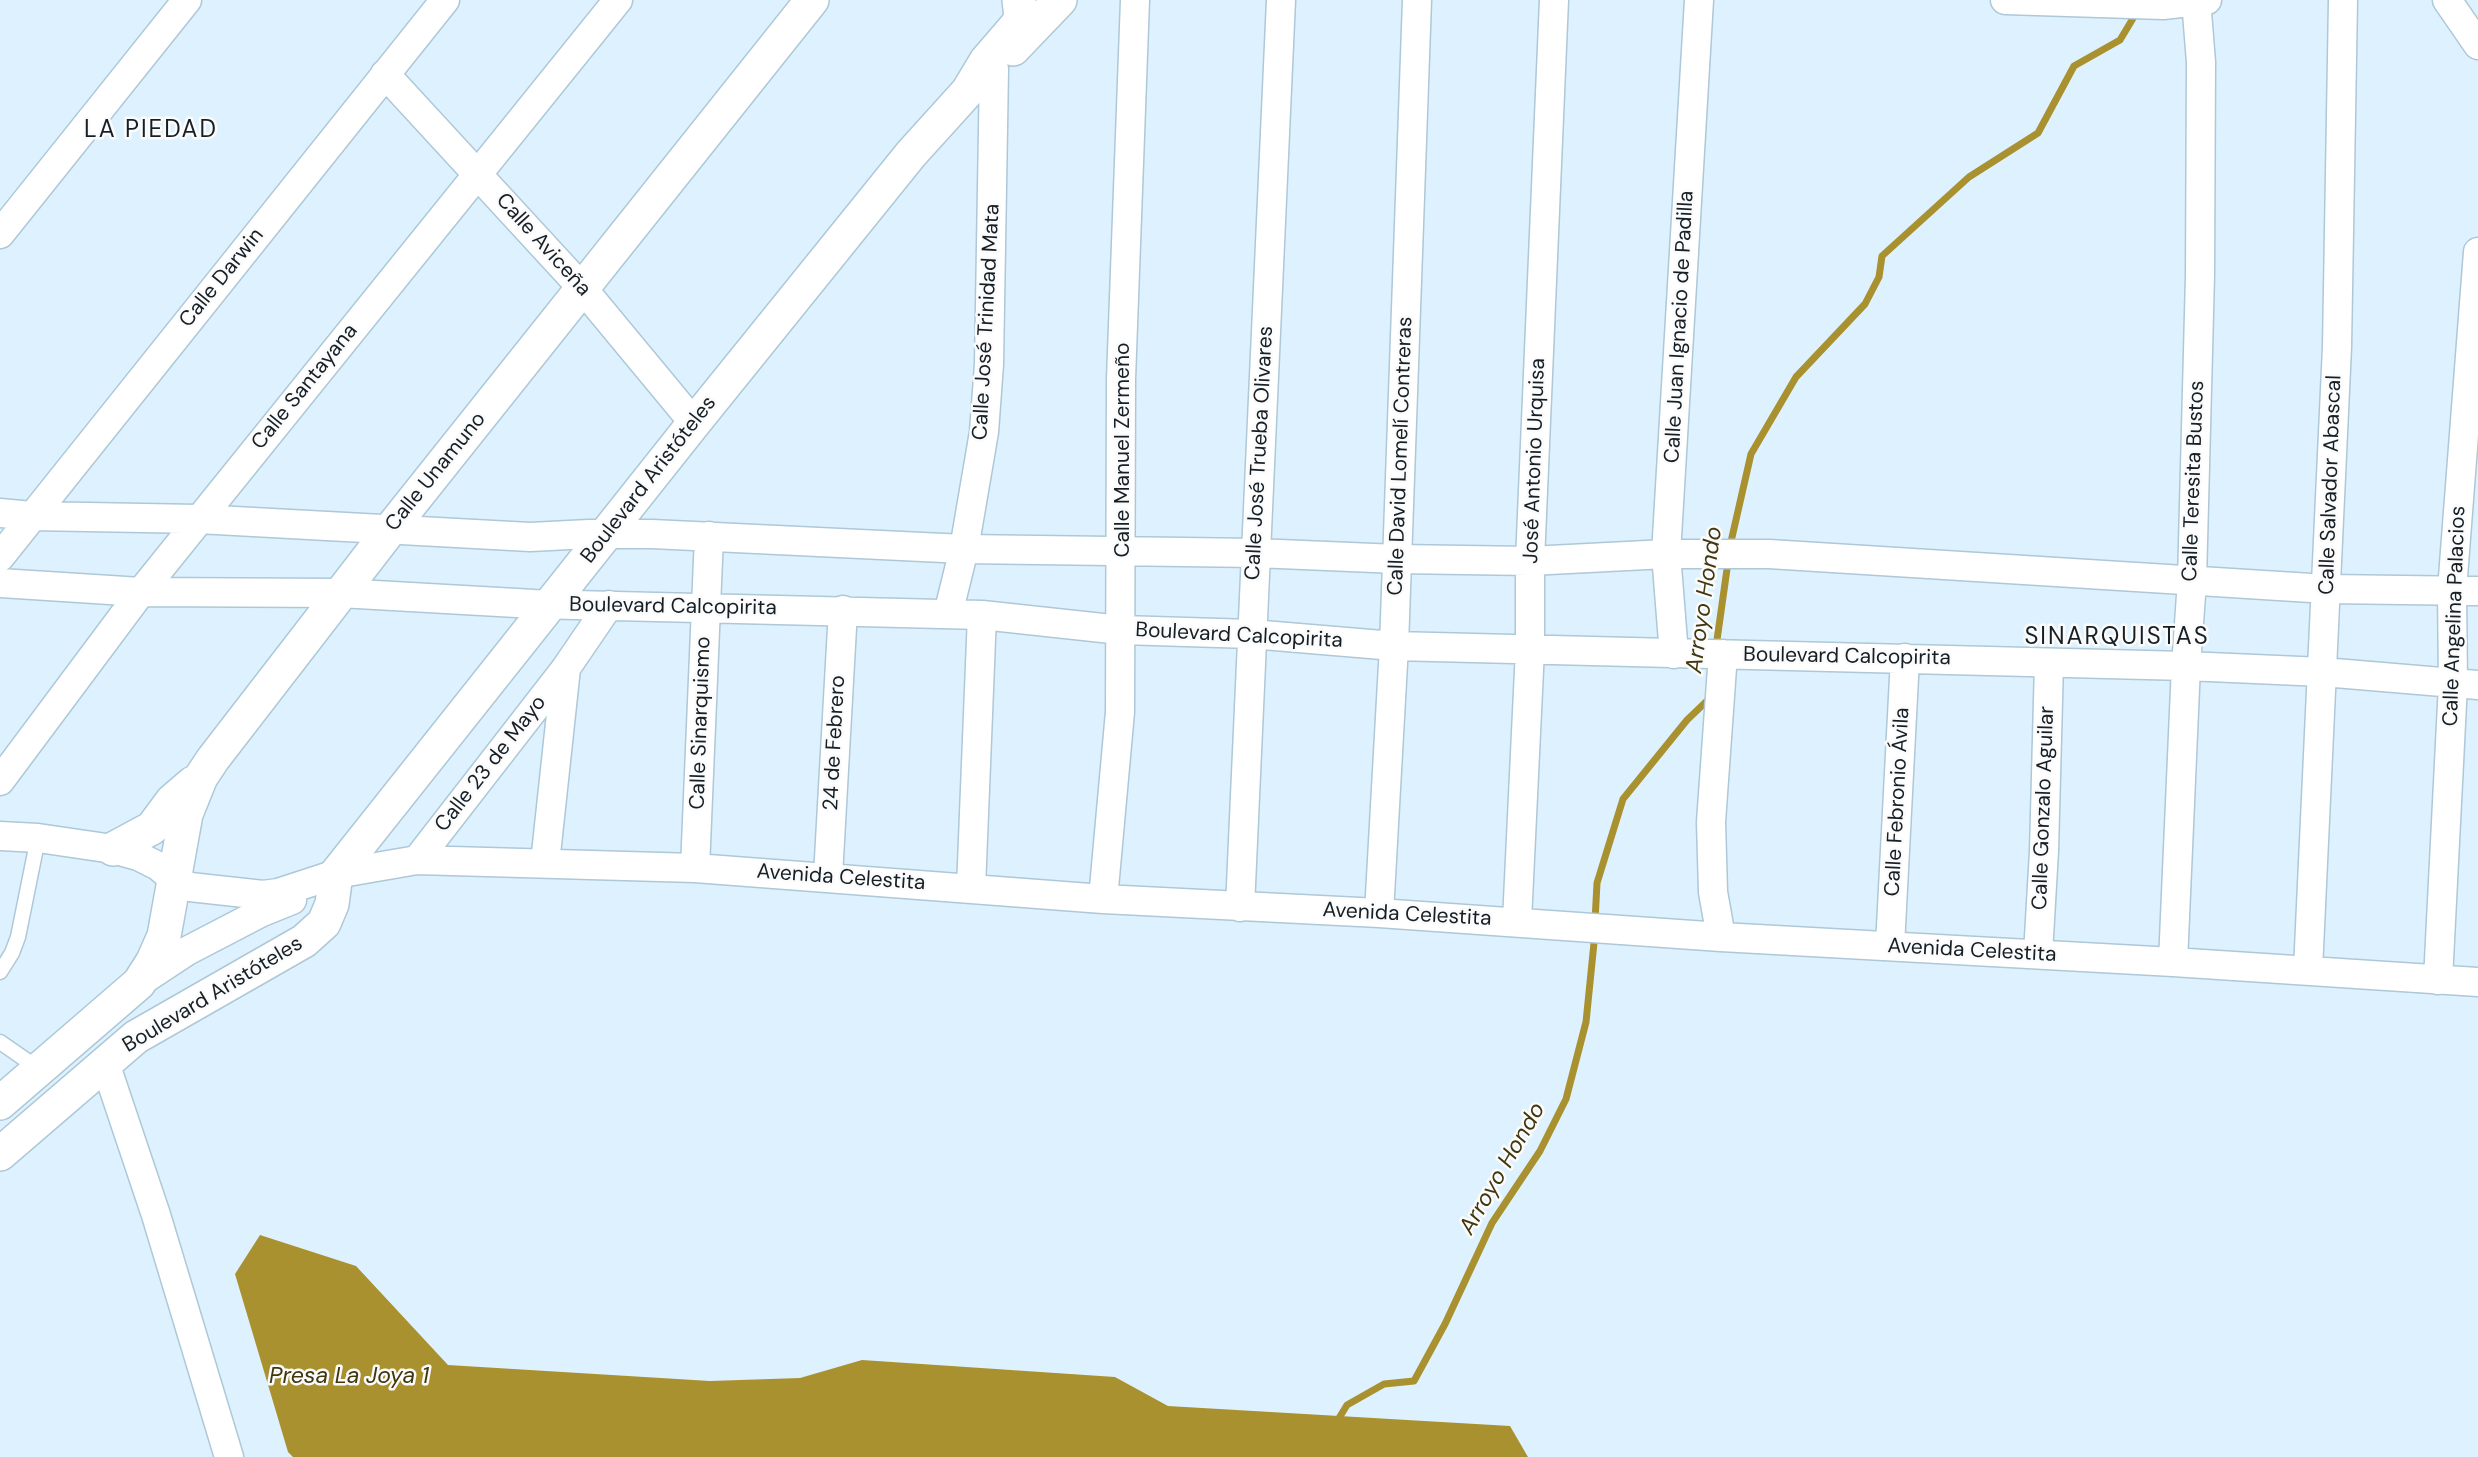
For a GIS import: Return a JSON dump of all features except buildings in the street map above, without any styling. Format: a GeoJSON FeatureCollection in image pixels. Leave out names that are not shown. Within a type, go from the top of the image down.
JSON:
{"type":"FeatureCollection","features":[{"type":"Feature","properties":{"kind":"street"},"geometry":{"type":"LineString","coordinates":[[0,234],[187,0]]}},
{"type":"Feature","properties":{"kind":"street","name":"Calle Darwin"},"geometry":{"type":"LineString","coordinates":[[0,557],[445,0]]}},
{"type":"Feature","properties":{"kind":"street","name":"Calle Santayana"},"geometry":{"type":"LineString","coordinates":[[0,781],[198,519],[618,0]]}},
{"type":"Feature","properties":{"kind":"street","name":"Calle Unamuno"},"geometry":{"type":"LineString","coordinates":[[138,983],[153,961],[164,936],[186,814],[201,777],[389,531],[812,0]]}},
{"type":"Feature","properties":{"kind":"street","name":"Boulevard Aristóteles"},"geometry":{"type":"LineString","coordinates":[[0,1103],[138,983],[187,951],[260,913],[305,894],[336,874],[911,154],[968,91],[986,61],[1017,25],[1020,17],[1019,0]]}},
{"type":"Feature","properties":{"kind":"street","name":"Boulevard Aristóteles"},"geometry":{"type":"LineString","coordinates":[[968,91],[981,82],[1060,0]]}},
{"type":"Feature","properties":{"kind":"street","name":"Calle Manuel Zermeño"},"geometry":{"type":"LineString","coordinates":[[1103,899],[1120,712],[1121,379],[1135,0]]}},
{"type":"Feature","properties":{"kind":"street","name":"Calle José Trueba Olivares"},"geometry":{"type":"LineString","coordinates":[[1240,907],[1280,0]]}},
{"type":"Feature","properties":{"kind":"street","name":"Calle David Lomelí Contreras"},"geometry":{"type":"LineString","coordinates":[[1379,913],[1394,646],[1417,0]]}},
{"type":"Feature","properties":{"kind":"street","name":"José Antonio Urquisa"},"geometry":{"type":"LineString","coordinates":[[1517,921],[1554,0]]}},
{"type":"Feature","properties":{"kind":"street","name":"Calle Juan Ignacio de Padilla"},"geometry":{"type":"LineString","coordinates":[[1699,0],[1666,554],[1702,655],[1713,892],[1721,937]]}},
{"type":"Feature","properties":{"kind":"street"},"geometry":{"type":"LineString","coordinates":[[2005,0],[2163,5],[2200,1]]}},
{"type":"Feature","properties":{"kind":"street","name":"Calle Salvador Abascal"},"geometry":{"type":"LineString","coordinates":[[2308,970],[2337,347],[2343,0]]}},
{"type":"Feature","properties":{"kind":"street"},"geometry":{"type":"LineString","coordinates":[[2448,0],[2478,44]]}},
{"type":"Feature","properties":{"kind":"street","name":"Calle Teresita Bustos"},"geometry":{"type":"LineString","coordinates":[[2174,962],[2192,581],[2202,140],[2200,1]]}},
{"type":"Feature","properties":{"kind":"street","name":"Calle José Trinidad Mata"},"geometry":{"type":"LineString","coordinates":[[948,614],[964,549],[984,432],[989,363],[994,69]]}},
{"type":"Feature","properties":{"kind":"street","name":"Calle Aviceña"},"geometry":{"type":"LineString","coordinates":[[385,74],[583,289],[694,423]]}},
{"type":"Feature","properties":{"kind":"street","name":"Calle Angelina Palacios"},"geometry":{"type":"LineString","coordinates":[[2438,980],[2465,684],[2465,591],[2478,252]]}},
{"type":"Feature","properties":{"kind":"street"},"geometry":{"type":"LineString","coordinates":[[0,513],[198,519],[530,537],[606,534],[709,536],[964,549],[1256,553],[1530,561],[1666,554],[1769,554],[2327,589],[2465,591]]}},
{"type":"Feature","properties":{"kind":"street","name":"Calle Sinarquismo"},"geometry":{"type":"LineString","coordinates":[[695,868],[709,536]]}},
{"type":"Feature","properties":{"kind":"street","name":"Boulevard Calcopirita"},"geometry":{"type":"LineString","coordinates":[[0,583],[141,592],[341,593],[609,606],[982,615],[1121,630],[1251,634],[1394,646],[2186,666],[2323,672],[2465,684]]}},
{"type":"Feature","properties":{"kind":"street","name":"Calle 23 de Mayo"},"geometry":{"type":"LineString","coordinates":[[417,860],[566,668],[609,606]]}},
{"type":"Feature","properties":{"kind":"street","name":"24 de Febrero"},"geometry":{"type":"LineString","coordinates":[[828,876],[843,610]]}},
{"type":"Feature","properties":{"kind":"street"},"geometry":{"type":"LineString","coordinates":[[971,888],[982,615]]}},
{"type":"Feature","properties":{"kind":"street","name":"Calle Febronio Ávila"},"geometry":{"type":"LineString","coordinates":[[1890,946],[1905,658]]}},
{"type":"Feature","properties":{"kind":"street","name":"Calle Gonzalo Aguilar"},"geometry":{"type":"LineString","coordinates":[[2038,954],[2044,852],[2049,663]]}},
{"type":"Feature","properties":{"kind":"street","name":"Calle 23 de Mayo"},"geometry":{"type":"LineString","coordinates":[[545,863],[566,668]]}},
{"type":"Feature","properties":{"kind":"street"},"geometry":{"type":"LineString","coordinates":[[113,849],[152,828],[172,801],[201,777]]}},
{"type":"Feature","properties":{"kind":"street"},"geometry":{"type":"LineString","coordinates":[[0,836],[38,838],[113,849],[138,856],[190,887],[262,895],[278,893],[336,874]]}},
{"type":"Feature","properties":{"kind":"street","name":"Avenida Celestita"},"geometry":{"type":"LineString","coordinates":[[336,874],[417,860],[695,868],[1103,899],[1517,921],[1721,937],[2478,982]]}},
{"type":"Feature","properties":{"kind":"street","name":"Boulevard Aristóteles"},"geometry":{"type":"LineString","coordinates":[[0,1154],[136,1037],[304,941],[324,923],[332,904],[336,874]]}},
{"type":"Feature","properties":{"kind":"street"},"geometry":{"type":"LineString","coordinates":[[105,1063],[156,1215],[229,1457]]}},
{"type":"Feature","properties":{"kind":"lane"},"geometry":{"type":"LineString","coordinates":[[0,972],[18,937],[38,838]]}},
{"type":"Feature","properties":{"kind":"lane"},"geometry":{"type":"LineString","coordinates":[[0,1042],[39,1069]]}},
{"type":"Feature","properties":{"kind":"water","name":"Presa La Joya 1"},"geometry":{"type":"Polygon","coordinates":[[[260,1235],[356,1266],[448,1365],[710,1381],[800,1378],[862,1360],[1115,1377],[1168,1406],[1510,1426],[1528,1457],[293,1457],[288,1452],[235,1274],[260,1235]]]}},
{"type":"Feature","properties":{"kind":"waterway","name":"Arroyo Hondo"},"geometry":{"type":"LineString","coordinates":[[1730,546],[1751,454],[1796,377],[1865,304],[1879,277],[1882,256],[1969,177],[2038,133],[2074,66],[2120,40],[2138,10]]}},
{"type":"Feature","properties":{"kind":"waterway","name":"Arroyo Hondo"},"geometry":{"type":"LineString","coordinates":[[1716,647],[1728,562]]}},
{"type":"Feature","properties":{"kind":"waterway","name":"Arroyo Hondo"},"geometry":{"type":"LineString","coordinates":[[1595,921],[1597,883],[1623,799],[1687,720],[1711,697]]}},
{"type":"Feature","properties":{"kind":"waterway","name":"Arroyo Hondo"},"geometry":{"type":"LineString","coordinates":[[1336,1423],[1347,1405],[1384,1384],[1414,1381],[1445,1324],[1492,1223],[1540,1151],[1566,1099],[1586,1022],[1595,933]]}},
{"type":"Feature","properties":{"kind":"district","name":"LA PIEDAD"},"geometry":{"type":"Point","coordinates":[151,131]}},
{"type":"Feature","properties":{"kind":"district","name":"SINARQUISTAS"},"geometry":{"type":"Point","coordinates":[2117,638]}}]}
